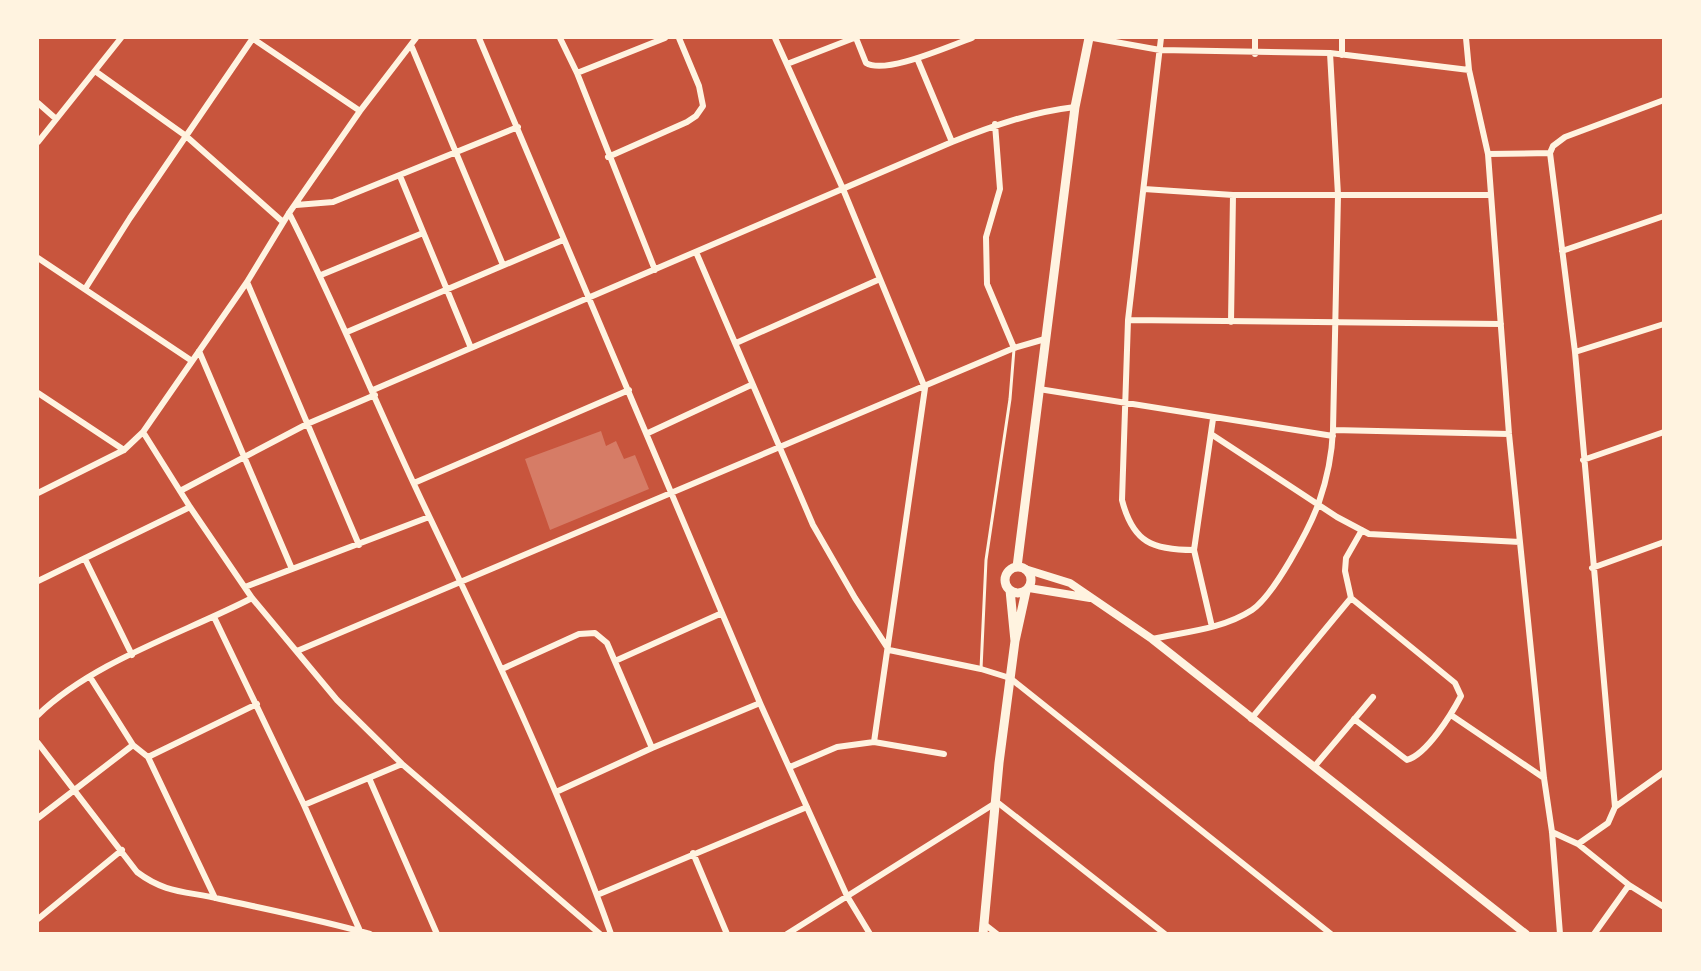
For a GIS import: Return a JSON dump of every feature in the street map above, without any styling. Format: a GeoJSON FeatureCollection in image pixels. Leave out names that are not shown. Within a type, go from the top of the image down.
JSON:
{"type":"FeatureCollection","features":[{"type":"Feature","properties":{"kind":"main road"},"geometry":{"type":"LineString","coordinates":[[983,933],[1015,641],[1032,580],[1021,568],[1045,339],[1075,106],[1091,38]]}},
{"type":"Feature","properties":{"kind":"main road"},"geometry":{"type":"LineString","coordinates":[[1015,641],[1010,590],[1006,583],[1006,574],[1021,568],[1070,583],[1097,599],[1152,639],[1526,933]]}},
{"type":"Feature","properties":{"kind":"main road"},"geometry":{"type":"LineString","coordinates":[[1010,590],[1018,593],[1028,589],[1097,599]]}},
{"type":"Feature","properties":{"kind":"street"},"geometry":{"type":"LineString","coordinates":[[38,142],[121,38]]}},
{"type":"Feature","properties":{"kind":"street"},"geometry":{"type":"LineString","coordinates":[[85,289],[252,38],[360,111]]}},
{"type":"Feature","properties":{"kind":"street"},"geometry":{"type":"LineString","coordinates":[[38,493],[124,450],[143,432],[247,282],[289,213],[360,111],[416,38]]}},
{"type":"Feature","properties":{"kind":"street"},"geometry":{"type":"LineString","coordinates":[[479,38],[518,127],[563,240],[591,298],[760,703],[847,896],[870,933]]}},
{"type":"Feature","properties":{"kind":"street"},"geometry":{"type":"LineString","coordinates":[[560,38],[577,73],[608,157],[656,270]]}},
{"type":"Feature","properties":{"kind":"street"},"geometry":{"type":"LineString","coordinates":[[577,73],[665,38]]}},
{"type":"Feature","properties":{"kind":"street"},"geometry":{"type":"LineString","coordinates":[[608,157],[687,122],[696,116],[703,106],[699,86],[679,38]]}},
{"type":"Feature","properties":{"kind":"street"},"geometry":{"type":"LineString","coordinates":[[775,38],[843,189],[925,388],[874,742]]}},
{"type":"Feature","properties":{"kind":"street"},"geometry":{"type":"LineString","coordinates":[[787,64],[855,38],[862,56],[869,65],[917,58],[972,38]]}},
{"type":"Feature","properties":{"kind":"street"},"geometry":{"type":"LineString","coordinates":[[1091,38],[1160,50],[1255,54],[1330,53],[1469,70]]}},
{"type":"Feature","properties":{"kind":"street"},"geometry":{"type":"LineString","coordinates":[[1161,38],[1128,320],[1122,500],[1127,519],[1137,534],[1151,545],[1165,549],[1194,550]]}},
{"type":"Feature","properties":{"kind":"street"},"geometry":{"type":"LineString","coordinates":[[1255,38],[1255,54]]}},
{"type":"Feature","properties":{"kind":"street"},"geometry":{"type":"LineString","coordinates":[[1342,38],[1342,55]]}},
{"type":"Feature","properties":{"kind":"street"},"geometry":{"type":"LineString","coordinates":[[1466,38],[1469,70],[1488,154],[1509,434],[1544,778],[1552,832],[1560,933]]}},
{"type":"Feature","properties":{"kind":"street"},"geometry":{"type":"LineString","coordinates":[[411,45],[503,265]]}},
{"type":"Feature","properties":{"kind":"street"},"geometry":{"type":"LineString","coordinates":[[1152,639],[1212,627],[1241,616],[1263,601],[1281,575],[1319,503],[1333,433],[1336,324],[1338,195],[1330,53]]}},
{"type":"Feature","properties":{"kind":"street"},"geometry":{"type":"LineString","coordinates":[[917,58],[952,142]]}},
{"type":"Feature","properties":{"kind":"street"},"geometry":{"type":"LineString","coordinates":[[95,71],[186,136],[283,222]]}},
{"type":"Feature","properties":{"kind":"street"},"geometry":{"type":"LineString","coordinates":[[1578,844],[1608,823],[1615,807],[1592,568],[1575,352],[1550,153],[1553,146],[1565,138],[1664,100]]}},
{"type":"Feature","properties":{"kind":"street"},"geometry":{"type":"LineString","coordinates":[[38,104],[55,118]]}},
{"type":"Feature","properties":{"kind":"street"},"geometry":{"type":"LineString","coordinates":[[180,491],[244,455],[307,424],[471,348],[995,124],[1051,109],[1075,106]]}},
{"type":"Feature","properties":{"kind":"street"},"geometry":{"type":"LineString","coordinates":[[995,124],[1000,189],[986,237],[987,284],[1014,348]]}},
{"type":"Feature","properties":{"kind":"street"},"geometry":{"type":"LineString","coordinates":[[296,205],[333,202],[518,127]]}},
{"type":"Feature","properties":{"kind":"street"},"geometry":{"type":"LineString","coordinates":[[1488,154],[1550,153]]}},
{"type":"Feature","properties":{"kind":"street"},"geometry":{"type":"LineString","coordinates":[[400,176],[471,348]]}},
{"type":"Feature","properties":{"kind":"street"},"geometry":{"type":"LineString","coordinates":[[1144,189],[1233,195],[1491,195]]}},
{"type":"Feature","properties":{"kind":"street"},"geometry":{"type":"LineString","coordinates":[[1231,322],[1233,195]]}},
{"type":"Feature","properties":{"kind":"street"},"geometry":{"type":"LineString","coordinates":[[289,213],[321,275],[429,517],[463,582],[502,669],[556,792],[611,933]]}},
{"type":"Feature","properties":{"kind":"street"},"geometry":{"type":"LineString","coordinates":[[1562,251],[1664,216]]}},
{"type":"Feature","properties":{"kind":"street"},"geometry":{"type":"LineString","coordinates":[[321,275],[423,233]]}},
{"type":"Feature","properties":{"kind":"street"},"geometry":{"type":"LineString","coordinates":[[347,332],[563,240]]}},
{"type":"Feature","properties":{"kind":"street"},"geometry":{"type":"LineString","coordinates":[[696,252],[736,343],[751,385],[813,525],[855,598],[889,650],[981,669],[1010,678],[1331,933]]}},
{"type":"Feature","properties":{"kind":"street"},"geometry":{"type":"LineString","coordinates":[[38,258],[192,361]]}},
{"type":"Feature","properties":{"kind":"street"},"geometry":{"type":"LineString","coordinates":[[736,343],[880,279]]}},
{"type":"Feature","properties":{"kind":"street"},"geometry":{"type":"LineString","coordinates":[[247,282],[359,545]]}},
{"type":"Feature","properties":{"kind":"street"},"geometry":{"type":"LineString","coordinates":[[1128,320],[1501,324]]}},
{"type":"Feature","properties":{"kind":"street"},"geometry":{"type":"LineString","coordinates":[[1575,352],[1664,324]]}},
{"type":"Feature","properties":{"kind":"street"},"geometry":{"type":"LineString","coordinates":[[297,651],[672,492],[925,388],[1014,348],[1045,339]]}},
{"type":"Feature","properties":{"kind":"street"},"geometry":{"type":"LineString","coordinates":[[199,351],[292,570]]}},
{"type":"Feature","properties":{"kind":"street"},"geometry":{"type":"LineString","coordinates":[[648,433],[751,385]]}},
{"type":"Feature","properties":{"kind":"street"},"geometry":{"type":"LineString","coordinates":[[1040,389],[1213,419],[1333,433],[1509,434]]}},
{"type":"Feature","properties":{"kind":"street"},"geometry":{"type":"LineString","coordinates":[[414,483],[629,390]]}},
{"type":"Feature","properties":{"kind":"street"},"geometry":{"type":"LineString","coordinates":[[38,393],[124,450]]}},
{"type":"Feature","properties":{"kind":"street"},"geometry":{"type":"LineString","coordinates":[[1212,627],[1194,550],[1213,419]]}},
{"type":"Feature","properties":{"kind":"street"},"geometry":{"type":"LineString","coordinates":[[143,432],[190,507],[252,598],[337,700],[402,764],[600,933]]}},
{"type":"Feature","properties":{"kind":"street"},"geometry":{"type":"LineString","coordinates":[[1583,460],[1664,432]]}},
{"type":"Feature","properties":{"kind":"street"},"geometry":{"type":"LineString","coordinates":[[1211,434],[1362,530],[1377,536],[1520,542]]}},
{"type":"Feature","properties":{"kind":"street"},"geometry":{"type":"LineString","coordinates":[[38,581],[190,507]]}},
{"type":"Feature","properties":{"kind":"street"},"geometry":{"type":"LineString","coordinates":[[245,588],[429,517]]}},
{"type":"Feature","properties":{"kind":"street"},"geometry":{"type":"LineString","coordinates":[[1354,719],[1407,760],[1420,754],[1451,715],[1461,696],[1455,683],[1351,598],[1345,571],[1346,558],[1362,530]]}},
{"type":"Feature","properties":{"kind":"street"},"geometry":{"type":"LineString","coordinates":[[1592,568],[1664,542]]}},
{"type":"Feature","properties":{"kind":"street"},"geometry":{"type":"LineString","coordinates":[[85,559],[132,655]]}},
{"type":"Feature","properties":{"kind":"street"},"geometry":{"type":"LineString","coordinates":[[38,715],[56,697],[90,677],[252,598]]}},
{"type":"Feature","properties":{"kind":"street"},"geometry":{"type":"LineString","coordinates":[[1251,719],[1351,598]]}},
{"type":"Feature","properties":{"kind":"street"},"geometry":{"type":"LineString","coordinates":[[615,661],[722,613]]}},
{"type":"Feature","properties":{"kind":"street"},"geometry":{"type":"LineString","coordinates":[[214,617],[304,805],[360,931]]}},
{"type":"Feature","properties":{"kind":"street"},"geometry":{"type":"LineString","coordinates":[[502,669],[587,632],[602,637],[615,661],[652,748]]}},
{"type":"Feature","properties":{"kind":"street"},"geometry":{"type":"LineString","coordinates":[[90,677],[133,745],[148,757],[215,898]]}},
{"type":"Feature","properties":{"kind":"street"},"geometry":{"type":"LineString","coordinates":[[1314,768],[1373,697]]}},
{"type":"Feature","properties":{"kind":"street"},"geometry":{"type":"LineString","coordinates":[[556,792],[652,748],[760,703]]}},
{"type":"Feature","properties":{"kind":"street"},"geometry":{"type":"LineString","coordinates":[[148,757],[257,704]]}},
{"type":"Feature","properties":{"kind":"street"},"geometry":{"type":"LineString","coordinates":[[1451,715],[1544,778]]}},
{"type":"Feature","properties":{"kind":"street"},"geometry":{"type":"LineString","coordinates":[[790,767],[837,747],[874,742],[944,754]]}},
{"type":"Feature","properties":{"kind":"street"},"geometry":{"type":"LineString","coordinates":[[38,743],[137,872],[157,886],[175,893],[215,898],[370,933]]}},
{"type":"Feature","properties":{"kind":"street"},"geometry":{"type":"LineString","coordinates":[[38,818],[133,745]]}},
{"type":"Feature","properties":{"kind":"street"},"geometry":{"type":"LineString","coordinates":[[304,805],[402,764]]}},
{"type":"Feature","properties":{"kind":"street"},"geometry":{"type":"LineString","coordinates":[[1615,807],[1664,772]]}},
{"type":"Feature","properties":{"kind":"street"},"geometry":{"type":"LineString","coordinates":[[369,778],[437,933]]}},
{"type":"Feature","properties":{"kind":"street"},"geometry":{"type":"LineString","coordinates":[[788,933],[997,802],[1165,933]]}},
{"type":"Feature","properties":{"kind":"street"},"geometry":{"type":"LineString","coordinates":[[597,895],[807,807]]}},
{"type":"Feature","properties":{"kind":"street"},"geometry":{"type":"LineString","coordinates":[[1552,832],[1578,844],[1629,885],[1664,907]]}},
{"type":"Feature","properties":{"kind":"street"},"geometry":{"type":"LineString","coordinates":[[38,919],[122,850]]}},
{"type":"Feature","properties":{"kind":"street"},"geometry":{"type":"LineString","coordinates":[[693,853],[727,933]]}},
{"type":"Feature","properties":{"kind":"street"},"geometry":{"type":"LineString","coordinates":[[1594,933],[1629,885]]}},
{"type":"Feature","properties":{"kind":"street"},"geometry":{"type":"LineString","coordinates":[[983,923],[997,933]]}},
{"type":"Feature","properties":{"kind":"lane"},"geometry":{"type":"LineString","coordinates":[[981,669],[986,560],[1011,399],[1014,348]]}},
{"type":"Feature","properties":{"kind":"building"},"geometry":{"type":"Polygon","coordinates":[[[601,431],[606,446],[616,441],[624,459],[635,455],[649,489],[550,530],[525,459],[601,431]]]}}]}
